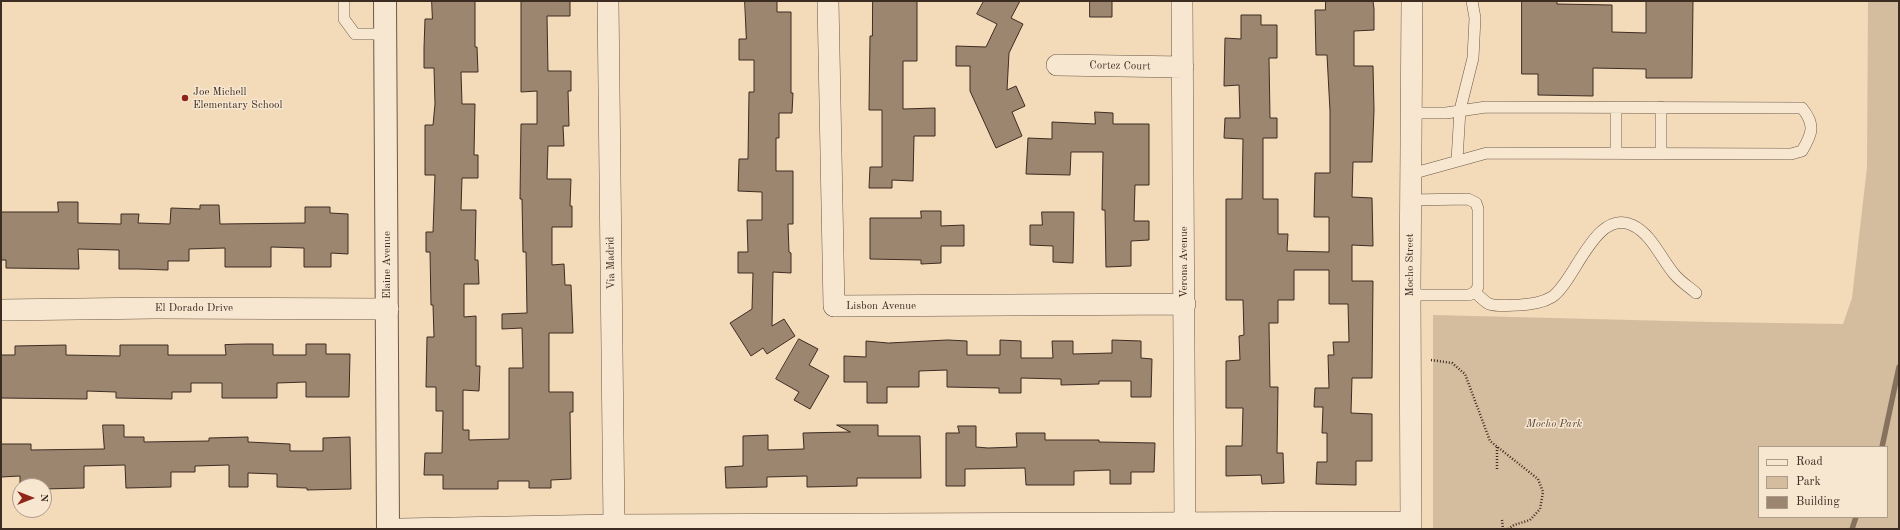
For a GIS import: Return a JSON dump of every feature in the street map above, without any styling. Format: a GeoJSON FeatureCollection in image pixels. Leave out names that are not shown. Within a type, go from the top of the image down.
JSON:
{"type":"FeatureCollection","features":[{"type":"Feature","properties":{"kind":"street","name":"Elaine Avenue"},"geometry":{"type":"LineString","coordinates":[[385,1],[388,308],[388,529]]}},
{"type":"Feature","properties":{"kind":"street","name":"Via Madrid"},"geometry":{"type":"LineString","coordinates":[[608,1],[614,525]]}},
{"type":"Feature","properties":{"kind":"street","name":"Lisbon Avenue"},"geometry":{"type":"LineString","coordinates":[[828,1],[834,306],[1185,304]]}},
{"type":"Feature","properties":{"kind":"street","name":"Verona Avenue"},"geometry":{"type":"LineString","coordinates":[[1182,1],[1185,304],[1185,524]]}},
{"type":"Feature","properties":{"kind":"street","name":"Mocho Street"},"geometry":{"type":"LineString","coordinates":[[1411,525],[1410,200],[1412,1]]}},
{"type":"Feature","properties":{"kind":"street","name":"Cortez Court"},"geometry":{"type":"LineString","coordinates":[[1057,64],[1183,66]]}},
{"type":"Feature","properties":{"kind":"street","name":"El Dorado Drive"},"geometry":{"type":"LineString","coordinates":[[1,310],[388,308]]}},
{"type":"Feature","properties":{"kind":"street"},"geometry":{"type":"LineString","coordinates":[[401,529],[614,525],[1411,525]]}},
{"type":"Feature","properties":{"kind":"lane"},"geometry":{"type":"LineString","coordinates":[[344,1],[344,19],[354,34],[385,34]]}},
{"type":"Feature","properties":{"kind":"lane"},"geometry":{"type":"LineString","coordinates":[[1458,160],[1460,110],[1473,58],[1475,18],[1472,1]]}},
{"type":"Feature","properties":{"kind":"lane"},"geometry":{"type":"LineString","coordinates":[[1411,113],[1446,113],[1486,107],[1802,108],[1810,118],[1811,135],[1802,152],[1791,154],[1487,154],[1458,160],[1411,174]]}},
{"type":"Feature","properties":{"kind":"lane"},"geometry":{"type":"LineString","coordinates":[[1616,107],[1616,154]]}},
{"type":"Feature","properties":{"kind":"lane"},"geometry":{"type":"LineString","coordinates":[[1661,107],[1661,154]]}},
{"type":"Feature","properties":{"kind":"lane"},"geometry":{"type":"LineString","coordinates":[[1410,200],[1468,199],[1476,203],[1478,209],[1478,287],[1475,292],[1469,295],[1410,295]]}},
{"type":"Feature","properties":{"kind":"lane"},"geometry":{"type":"LineString","coordinates":[[1475,292],[1490,304],[1509,306],[1539,303],[1553,296],[1565,283],[1585,249],[1607,226],[1618,223],[1631,224],[1644,233],[1675,276],[1696,293]]}},
{"type":"Feature","properties":{"kind":"path"},"geometry":{"type":"LineString","coordinates":[[1431,360],[1452,362],[1465,374],[1490,441],[1538,479],[1544,492],[1540,509],[1530,520],[1514,525],[1508,529]]}},
{"type":"Feature","properties":{"kind":"path"},"geometry":{"type":"LineString","coordinates":[[1497,447],[1497,470]]}},
{"type":"Feature","properties":{"kind":"path"},"geometry":{"type":"LineString","coordinates":[[1502,520],[1503,529]]}},
{"type":"Feature","properties":{"kind":"green space","name":"Mocho Park"},"geometry":{"type":"Polygon","coordinates":[[[1868,1],[1899,1],[1899,529],[1433,529],[1433,315],[1843,324],[1852,298],[1867,167],[1868,1]]]}},
{"type":"Feature","properties":{"kind":"building"},"geometry":{"type":"Polygon","coordinates":[[[432,1],[475,1],[475,47],[477,47],[478,72],[461,72],[462,104],[475,104],[474,155],[478,155],[478,178],[462,178],[461,210],[476,210],[475,260],[478,260],[479,284],[464,284],[464,317],[476,316],[476,366],[480,366],[479,391],[463,390],[463,430],[469,430],[469,440],[509,439],[509,368],[523,368],[522,328],[502,329],[502,314],[527,313],[526,252],[523,252],[522,199],[520,199],[521,124],[537,124],[537,91],[521,92],[521,1],[570,1],[570,16],[547,16],[548,71],[571,71],[571,91],[568,91],[569,126],[563,126],[564,146],[548,146],[547,179],[571,179],[570,206],[572,206],[572,227],[552,227],[552,265],[564,264],[565,285],[571,285],[573,333],[549,333],[549,392],[573,392],[573,412],[570,412],[571,479],[551,480],[551,488],[529,488],[529,481],[498,481],[498,489],[443,489],[443,475],[424,475],[425,453],[442,453],[443,411],[436,411],[436,387],[426,387],[427,337],[434,337],[433,305],[431,305],[430,252],[426,252],[426,232],[433,232],[435,175],[425,175],[425,125],[433,125],[435,104],[434,68],[424,68],[424,48],[425,19],[432,19],[432,1]]]}},
{"type":"Feature","properties":{"kind":"building"},"geometry":{"type":"Polygon","coordinates":[[[745,1],[777,1],[777,12],[791,12],[791,93],[793,93],[792,113],[779,113],[779,138],[776,138],[776,171],[793,171],[793,224],[788,224],[789,252],[791,253],[791,273],[773,272],[772,326],[784,319],[795,336],[767,354],[763,348],[751,356],[730,323],[752,309],[753,273],[738,273],[738,252],[748,252],[747,220],[762,220],[762,192],[738,191],[739,159],[748,159],[749,92],[754,92],[754,60],[739,60],[739,39],[746,39],[745,1]]]}},
{"type":"Feature","properties":{"kind":"building"},"geometry":{"type":"Polygon","coordinates":[[[873,1],[917,1],[917,61],[903,61],[903,109],[935,108],[935,136],[914,136],[913,181],[892,180],[892,188],[869,188],[870,167],[882,167],[882,110],[869,110],[870,36],[872,36],[873,1]]]}},
{"type":"Feature","properties":{"kind":"building"},"geometry":{"type":"Polygon","coordinates":[[[984,1],[1020,1],[1011,18],[1023,24],[1009,53],[1007,90],[1016,86],[1025,106],[1012,112],[1022,136],[996,148],[970,91],[970,66],[956,66],[956,46],[986,47],[997,24],[977,14],[984,1]]]}},
{"type":"Feature","properties":{"kind":"building"},"geometry":{"type":"Polygon","coordinates":[[[1090,1],[1112,1],[1112,17],[1090,17],[1090,1]]]}},
{"type":"Feature","properties":{"kind":"building"},"geometry":{"type":"Polygon","coordinates":[[[1326,1],[1373,1],[1374,9],[1374,30],[1354,31],[1354,66],[1373,66],[1374,110],[1372,162],[1353,162],[1352,197],[1372,198],[1373,246],[1352,245],[1352,281],[1373,281],[1372,378],[1352,378],[1351,413],[1372,414],[1372,461],[1356,461],[1356,485],[1316,484],[1317,462],[1327,462],[1327,433],[1322,433],[1323,407],[1314,407],[1315,388],[1329,388],[1328,355],[1334,355],[1333,342],[1349,342],[1348,304],[1329,304],[1329,270],[1294,270],[1294,300],[1278,300],[1278,323],[1269,323],[1270,387],[1278,387],[1277,453],[1283,453],[1284,483],[1262,484],[1261,475],[1226,476],[1226,446],[1242,446],[1243,408],[1226,408],[1226,361],[1240,360],[1239,336],[1244,335],[1243,300],[1226,300],[1226,199],[1242,199],[1243,139],[1224,138],[1225,118],[1240,118],[1239,85],[1224,86],[1225,38],[1241,39],[1241,15],[1261,15],[1261,25],[1277,25],[1277,58],[1269,58],[1270,118],[1277,118],[1277,138],[1263,138],[1263,199],[1278,199],[1278,234],[1288,234],[1287,251],[1329,252],[1329,217],[1314,217],[1315,173],[1330,173],[1330,111],[1327,55],[1316,55],[1315,10],[1325,10],[1326,1]]]}},
{"type":"Feature","properties":{"kind":"building"},"geometry":{"type":"Polygon","coordinates":[[[1522,1],[1557,1],[1557,4],[1612,5],[1612,32],[1646,33],[1646,1],[1693,1],[1692,78],[1646,78],[1646,69],[1593,68],[1593,96],[1538,95],[1538,74],[1522,74],[1522,1]]]}},
{"type":"Feature","properties":{"kind":"building"},"geometry":{"type":"Polygon","coordinates":[[[1095,112],[1113,113],[1113,124],[1149,124],[1149,185],[1135,185],[1134,221],[1149,221],[1149,240],[1131,241],[1131,266],[1106,267],[1105,210],[1102,210],[1103,152],[1071,152],[1070,175],[1026,174],[1028,138],[1052,139],[1052,122],[1095,124],[1095,112]]]}},
{"type":"Feature","properties":{"kind":"building"},"geometry":{"type":"Polygon","coordinates":[[[58,202],[78,202],[78,223],[121,224],[121,214],[139,214],[138,223],[170,224],[171,208],[200,209],[200,205],[219,205],[220,224],[305,223],[305,207],[330,207],[330,213],[348,214],[348,254],[331,253],[331,267],[304,267],[304,248],[271,247],[271,267],[225,267],[225,248],[189,249],[189,261],[168,261],[168,270],[119,269],[119,250],[78,249],[79,269],[6,268],[6,260],[1,260],[1,212],[58,212],[58,202]]]}},
{"type":"Feature","properties":{"kind":"building"},"geometry":{"type":"Polygon","coordinates":[[[921,211],[941,211],[941,226],[964,225],[964,246],[941,246],[941,263],[921,264],[921,260],[870,259],[870,218],[921,218],[921,211]]]}},
{"type":"Feature","properties":{"kind":"building"},"geometry":{"type":"Polygon","coordinates":[[[1042,212],[1074,212],[1073,263],[1053,262],[1053,246],[1030,245],[1030,225],[1042,225],[1042,212]]]}},
{"type":"Feature","properties":{"kind":"building"},"geometry":{"type":"Polygon","coordinates":[[[799,339],[818,349],[809,365],[829,376],[810,409],[794,400],[799,392],[776,379],[799,339]]]}},
{"type":"Feature","properties":{"kind":"building"},"geometry":{"type":"Polygon","coordinates":[[[948,340],[967,341],[967,355],[1000,355],[1000,340],[1021,341],[1021,358],[1053,358],[1052,341],[1073,341],[1073,354],[1112,353],[1112,340],[1141,341],[1141,358],[1152,359],[1151,397],[1131,397],[1131,381],[1099,381],[1099,384],[1061,385],[1061,379],[1021,378],[1021,393],[999,393],[999,388],[947,387],[947,370],[919,371],[919,387],[887,387],[887,403],[867,403],[867,382],[844,382],[844,356],[866,357],[866,341],[888,343],[948,340]]]}},
{"type":"Feature","properties":{"kind":"building"},"geometry":{"type":"Polygon","coordinates":[[[273,344],[273,355],[306,355],[306,344],[326,344],[326,354],[350,354],[349,397],[306,397],[306,382],[277,383],[277,398],[222,398],[222,383],[191,383],[191,392],[172,392],[172,399],[116,398],[116,392],[87,391],[87,399],[1,398],[1,355],[15,355],[15,346],[66,345],[66,355],[120,356],[120,345],[168,345],[168,355],[226,355],[225,345],[273,344]]]}},
{"type":"Feature","properties":{"kind":"building"},"geometry":{"type":"Polygon","coordinates":[[[103,425],[124,425],[124,437],[144,437],[144,442],[209,441],[209,438],[248,437],[248,442],[290,444],[290,451],[323,451],[323,438],[350,437],[351,489],[307,490],[307,488],[277,487],[277,474],[248,473],[248,487],[229,487],[229,465],[195,466],[195,472],[171,472],[171,487],[126,488],[125,465],[84,466],[84,488],[52,489],[52,478],[20,478],[20,476],[1,477],[1,444],[31,444],[31,450],[104,449],[103,425]]]}},
{"type":"Feature","properties":{"kind":"building"},"geometry":{"type":"Polygon","coordinates":[[[837,425],[878,425],[878,436],[920,436],[921,478],[857,478],[857,486],[807,487],[807,476],[767,477],[767,487],[726,488],[725,467],[743,466],[743,436],[768,435],[768,450],[804,449],[803,433],[850,432],[837,425]]]}},
{"type":"Feature","properties":{"kind":"building"},"geometry":{"type":"Polygon","coordinates":[[[958,426],[976,426],[976,447],[1017,447],[1016,433],[1045,433],[1045,440],[1099,440],[1099,442],[1155,443],[1154,472],[1131,472],[1131,484],[1110,484],[1110,470],[1074,471],[1074,485],[1026,485],[1025,468],[965,469],[965,486],[946,486],[946,433],[959,433],[958,426]]]}},
{"type":"Feature","properties":{"kind":"waterway"},"geometry":{"type":"LineString","coordinates":[[1882,446],[1899,367]]}},
{"type":"Feature","properties":{"kind":"waterway"},"geometry":{"type":"LineString","coordinates":[[1852,529],[1856,518]]}},
{"type":"Feature","properties":{"kind":"place","name":"Joe Michell Elementary School"},"geometry":{"type":"Point","coordinates":[185,98]}}]}
